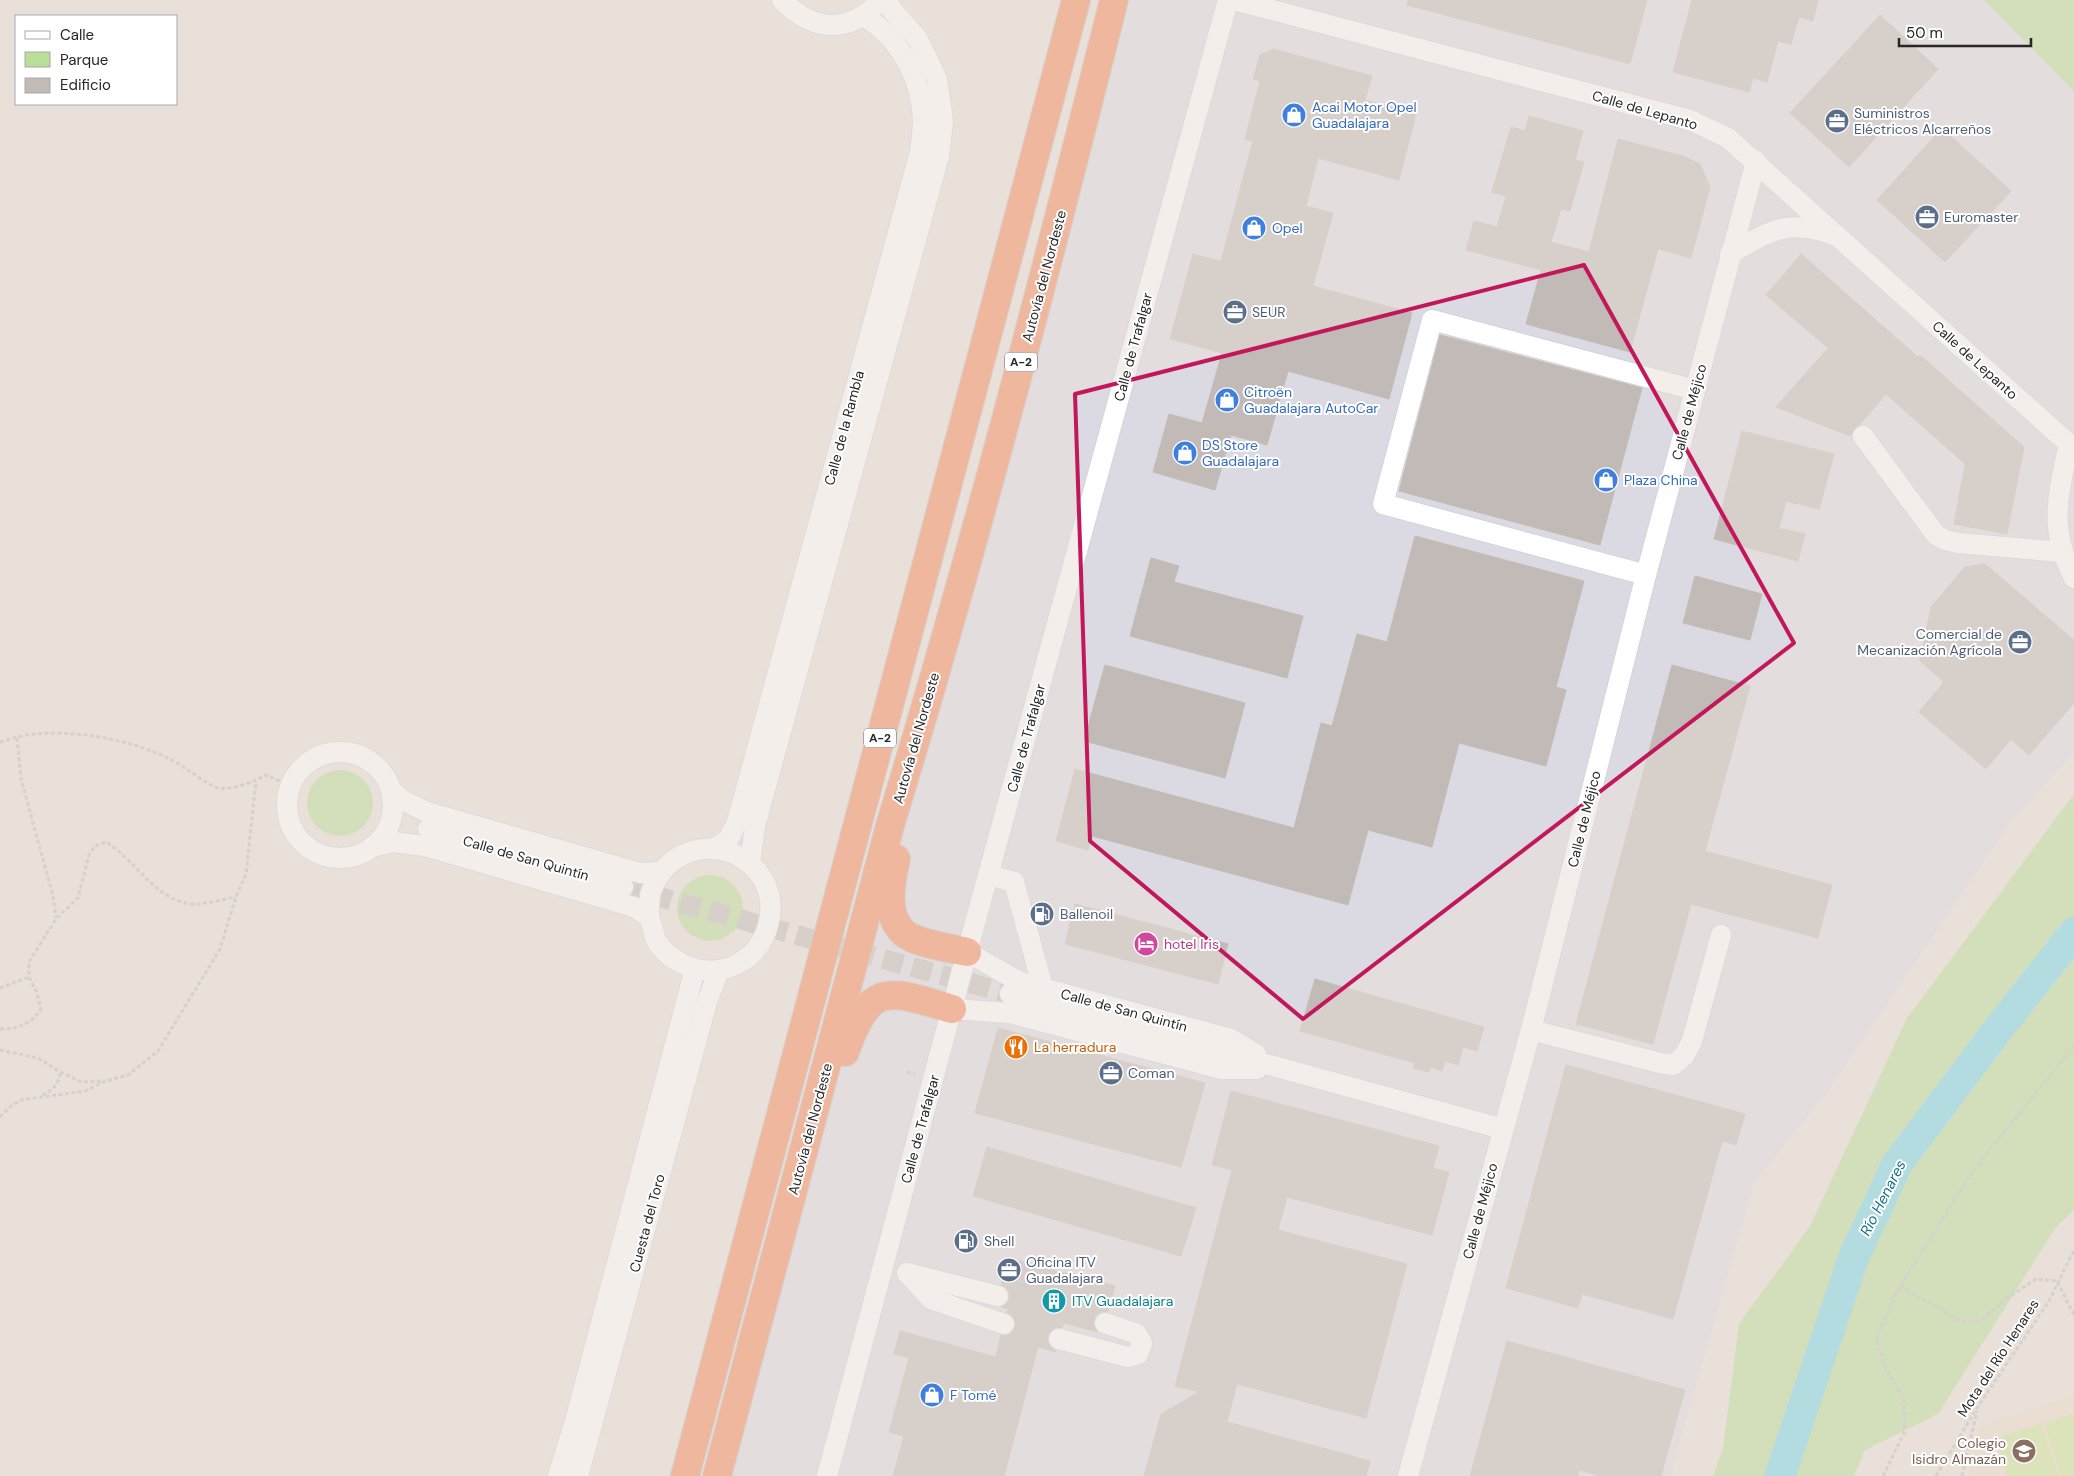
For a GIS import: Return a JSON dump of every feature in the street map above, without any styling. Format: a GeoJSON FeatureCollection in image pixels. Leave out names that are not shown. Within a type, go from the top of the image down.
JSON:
{"type":"FeatureCollection","features":[{"type":"Feature","properties":{"kind":"highway","name":"A-2"},"geometry":{"type":"LineString","coordinates":[[685,1476],[1076,0]]}},
{"type":"Feature","properties":{"kind":"highway","name":"Autovía del Nordeste"},"geometry":{"type":"LineString","coordinates":[[718,1476],[891,822],[921,723],[1042,289],[1114,0]]}},
{"type":"Feature","properties":{"kind":"highway"},"geometry":{"type":"LineString","coordinates":[[921,723],[891,889],[893,915],[904,933],[915,939],[967,952]]}},
{"type":"Feature","properties":{"kind":"highway"},"geometry":{"type":"LineString","coordinates":[[732,1476],[842,1063],[859,1017],[870,1004],[880,997],[894,994],[907,995],[952,1009]]}},
{"type":"Feature","properties":{"kind":"street"},"geometry":{"type":"LineString","coordinates":[[782,0],[798,16],[818,24],[842,24],[863,16],[881,0]]}},
{"type":"Feature","properties":{"kind":"street"},"geometry":{"type":"LineString","coordinates":[[750,863],[755,826],[939,156],[943,121],[938,79],[918,39],[891,9],[888,0]]}},
{"type":"Feature","properties":{"kind":"street","name":"Calle de Trafalgar"},"geometry":{"type":"LineString","coordinates":[[827,1476],[967,952],[1228,0]]}},
{"type":"Feature","properties":{"kind":"street","name":"Calle de Lepanto"},"geometry":{"type":"LineString","coordinates":[[1234,0],[1690,120],[1728,138],[1756,161],[2071,446],[2058,493],[2057,525],[2062,552],[2074,578]]}},
{"type":"Feature","properties":{"kind":"street","name":"Calle de la Rambla"},"geometry":{"type":"LineString","coordinates":[[714,848],[728,840],[737,822],[920,152],[923,121],[918,85],[901,50],[878,24],[863,16]]}},
{"type":"Feature","properties":{"kind":"street","name":"Calle de Méjico"},"geometry":{"type":"LineString","coordinates":[[1408,1476],[1531,1030],[1646,575],[1756,161]]}},
{"type":"Feature","properties":{"kind":"street"},"geometry":{"type":"LineString","coordinates":[[1730,254],[1765,234],[1780,228],[1793,226],[1809,228],[1838,236]]}},
{"type":"Feature","properties":{"kind":"street"},"geometry":{"type":"LineString","coordinates":[[1646,575],[1383,504],[1429,329],[1432,320],[1695,390]]}},
{"type":"Feature","properties":{"kind":"street"},"geometry":{"type":"LineString","coordinates":[[1863,436],[1936,534],[1945,540],[1958,543],[2062,552]]}},
{"type":"Feature","properties":{"kind":"street"},"geometry":{"type":"LineString","coordinates":[[342,752],[358,755],[373,763],[384,775],[393,796],[392,814],[378,841],[358,855],[341,858],[325,855],[310,848],[298,836],[290,822],[288,805],[291,786],[298,773],[310,762],[325,754],[342,752]]}},
{"type":"Feature","properties":{"kind":"street"},"geometry":{"type":"LineString","coordinates":[[393,796],[426,812],[640,873],[661,872]]}},
{"type":"Feature","properties":{"kind":"street","name":"Calle de San Quintín"},"geometry":{"type":"LineString","coordinates":[[393,796],[409,819],[428,829],[623,887]]}},
{"type":"Feature","properties":{"kind":"street","name":"Calle de San Quintín"},"geometry":{"type":"LineString","coordinates":[[378,841],[397,830],[428,829]]}},
{"type":"Feature","properties":{"kind":"street"},"geometry":{"type":"LineString","coordinates":[[378,841],[425,846],[634,907],[649,918]]}},
{"type":"Feature","properties":{"kind":"street"},"geometry":{"type":"LineString","coordinates":[[714,848],[733,853],[750,863],[762,878],[770,896],[771,916],[765,936],[754,952],[738,964],[719,970],[695,969],[673,959],[657,941],[649,918],[650,894],[661,872],[676,858],[694,850],[714,848]]}},
{"type":"Feature","properties":{"kind":"street"},"geometry":{"type":"LineString","coordinates":[[988,875],[1014,882],[1043,988]]}},
{"type":"Feature","properties":{"kind":"street"},"geometry":{"type":"LineString","coordinates":[[1531,1030],[1673,1065],[1684,1056],[1692,1041],[1721,935]]}},
{"type":"Feature","properties":{"kind":"street","name":"Calle de San Quintín"},"geometry":{"type":"LineString","coordinates":[[967,952],[1020,982],[1231,1040],[1281,1068]]}},
{"type":"Feature","properties":{"kind":"street"},"geometry":{"type":"LineString","coordinates":[[558,1476],[695,969]]}},
{"type":"Feature","properties":{"kind":"street","name":"Cuesta del Toro"},"geometry":{"type":"LineString","coordinates":[[578,1476],[707,1002],[719,970]]}},
{"type":"Feature","properties":{"kind":"street","name":"Calle de San Quintín"},"geometry":{"type":"LineString","coordinates":[[1010,994],[1503,1129]]}},
{"type":"Feature","properties":{"kind":"street","name":"Calle de San Quintín"},"geometry":{"type":"LineString","coordinates":[[952,1009],[1010,1013],[1222,1069],[1281,1068]]}},
{"type":"Feature","properties":{"kind":"street"},"geometry":{"type":"LineString","coordinates":[[883,1267],[998,1296]]}},
{"type":"Feature","properties":{"kind":"street"},"geometry":{"type":"LineString","coordinates":[[907,1273],[931,1299],[1004,1324]]}},
{"type":"Feature","properties":{"kind":"street"},"geometry":{"type":"LineString","coordinates":[[1059,1339],[1128,1357],[1138,1354],[1142,1343],[1137,1334],[1105,1323]]}},
{"type":"Feature","properties":{"kind":"path"},"geometry":{"type":"LineString","coordinates":[[0,742],[34,734],[82,735],[121,741],[170,759],[219,788],[234,787],[256,781],[266,775],[291,786]]}},
{"type":"Feature","properties":{"kind":"path"},"geometry":{"type":"LineString","coordinates":[[17,738],[21,779],[53,896],[56,919]]}},
{"type":"Feature","properties":{"kind":"path"},"geometry":{"type":"LineString","coordinates":[[0,1117],[20,1100],[37,1096],[85,1091],[106,1081],[128,1075],[158,1051],[220,949],[236,898],[246,874],[256,781]]}},
{"type":"Feature","properties":{"kind":"path"},"geometry":{"type":"LineString","coordinates":[[0,1029],[25,1025],[35,1018],[41,1008],[37,993],[29,977],[29,962],[56,919],[78,898],[88,855],[95,846],[106,842],[115,847],[162,892],[178,901],[197,904],[236,898]]}},
{"type":"Feature","properties":{"kind":"path"},"geometry":{"type":"LineString","coordinates":[[0,988],[29,977]]}},
{"type":"Feature","properties":{"kind":"path"},"geometry":{"type":"LineString","coordinates":[[1883,1476],[1905,1431],[1904,1400],[1885,1367],[1876,1339],[1900,1286],[1972,1172],[2074,1046]]}},
{"type":"Feature","properties":{"kind":"path"},"geometry":{"type":"LineString","coordinates":[[0,1050],[38,1058],[60,1072],[82,1082],[106,1081]]}},
{"type":"Feature","properties":{"kind":"path"},"geometry":{"type":"LineString","coordinates":[[37,1096],[52,1090],[59,1082],[60,1072]]}},
{"type":"Feature","properties":{"kind":"path","name":"Mota del Río Henares"},"geometry":{"type":"LineString","coordinates":[[1936,1476],[1977,1408],[2049,1301],[2057,1281],[2074,1250]]}},
{"type":"Feature","properties":{"kind":"path"},"geometry":{"type":"LineString","coordinates":[[1900,1286],[1960,1321],[1980,1321],[2006,1299],[2036,1278],[2057,1281],[2074,1316]]}},
{"type":"Feature","properties":{"kind":"path"},"geometry":{"type":"LineString","coordinates":[[1962,1476],[1977,1408]]}},
{"type":"Feature","properties":{"kind":"highlighted area"},"geometry":{"type":"Polygon","coordinates":[[[1584,265],[1794,643],[1303,1019],[1090,841],[1075,394],[1584,265]]]}},
{"type":"Feature","properties":{"kind":"shaded area"},"geometry":{"type":"Polygon","coordinates":[[[1117,0],[1988,0],[2074,91],[2074,753],[2010,823],[1824,1097],[1755,1181],[1670,1476],[720,1476],[1117,0]]]}},
{"type":"Feature","properties":{"kind":"shaded area","name":"Colegio Isidro Almazán"},"geometry":{"type":"Polygon","coordinates":[[[2074,1395],[2074,1476],[1969,1476],[1980,1426],[2074,1395]]]}},
{"type":"Feature","properties":{"kind":"green space"},"geometry":{"type":"Polygon","coordinates":[[[1984,0],[2074,0],[2074,91],[1984,0]]]}},
{"type":"Feature","properties":{"kind":"green space"},"geometry":{"type":"Polygon","coordinates":[[[340,770],[352,773],[363,780],[370,791],[373,803],[370,815],[363,826],[352,833],[340,836],[328,833],[317,826],[310,815],[307,803],[310,791],[317,780],[328,773],[340,770]]]}},
{"type":"Feature","properties":{"kind":"green space"},"geometry":{"type":"Polygon","coordinates":[[[2074,794],[2074,1210],[2056,1227],[1938,1414],[1865,1450],[1854,1476],[1713,1476],[1723,1448],[1739,1324],[1810,1226],[1907,1018],[2074,794]]]}},
{"type":"Feature","properties":{"kind":"green space"},"geometry":{"type":"Polygon","coordinates":[[[710,875],[723,878],[733,885],[740,895],[743,908],[740,921],[733,931],[723,938],[710,941],[697,938],[687,931],[680,921],[677,908],[680,895],[687,885],[697,878],[710,875]]]}},
{"type":"Feature","properties":{"kind":"green space"},"geometry":{"type":"Polygon","coordinates":[[[2074,1413],[2074,1476],[2061,1476],[2044,1423],[2074,1413]]]}},
{"type":"Feature","properties":{"kind":"green space"},"geometry":{"type":"Polygon","coordinates":[[[2041,1423],[2059,1476],[2007,1476],[1995,1439],[2041,1423]]]}},
{"type":"Feature","properties":{"kind":"building"},"geometry":{"type":"Polygon","coordinates":[[[1408,0],[1647,0],[1630,64],[1407,5],[1408,0]]]}},
{"type":"Feature","properties":{"kind":"building"},"geometry":{"type":"Polygon","coordinates":[[[1692,0],[1818,0],[1813,21],[1799,17],[1791,44],[1778,41],[1767,82],[1753,78],[1749,92],[1673,72],[1692,0]]]}},
{"type":"Feature","properties":{"kind":"building"},"geometry":{"type":"Polygon","coordinates":[[[1880,15],[1938,69],[1849,167],[1790,113],[1880,15]]]}},
{"type":"Feature","properties":{"kind":"building"},"geometry":{"type":"Polygon","coordinates":[[[1273,49],[1372,76],[1365,100],[1416,114],[1399,180],[1318,158],[1306,206],[1333,213],[1313,286],[1412,313],[1389,399],[1288,371],[1267,445],[1231,435],[1215,490],[1153,472],[1169,414],[1202,423],[1222,353],[1170,339],[1193,254],[1221,261],[1253,141],[1245,139],[1260,81],[1253,79],[1260,55],[1273,49]]]}},
{"type":"Feature","properties":{"kind":"building"},"geometry":{"type":"Polygon","coordinates":[[[1529,116],[1583,131],[1575,160],[1584,162],[1570,211],[1561,209],[1551,242],[1589,252],[1618,139],[1683,156],[1700,164],[1710,187],[1691,258],[1658,249],[1630,352],[1526,324],[1541,270],[1466,250],[1474,221],[1497,227],[1506,196],[1492,192],[1511,127],[1525,131],[1529,116]]]}},
{"type":"Feature","properties":{"kind":"building"},"geometry":{"type":"Polygon","coordinates":[[[1942,128],[2011,191],[1945,262],[1877,200],[1942,128]]]}},
{"type":"Feature","properties":{"kind":"building"},"geometry":{"type":"Polygon","coordinates":[[[1801,254],[1918,357],[1920,355],[2024,447],[2007,534],[1954,524],[1965,464],[1886,394],[1850,436],[1776,407],[1828,348],[1766,295],[1801,254]]]}},
{"type":"Feature","properties":{"kind":"building"},"geometry":{"type":"Polygon","coordinates":[[[1440,335],[1642,388],[1600,545],[1399,491],[1440,335]]]}},
{"type":"Feature","properties":{"kind":"building"},"geometry":{"type":"Polygon","coordinates":[[[1742,431],[1834,454],[1819,509],[1786,501],[1779,528],[1805,534],[1798,561],[1714,539],[1742,431]]]}},
{"type":"Feature","properties":{"kind":"building"},"geometry":{"type":"Polygon","coordinates":[[[1415,536],[1584,581],[1556,687],[1566,690],[1546,766],[1459,743],[1432,847],[1368,830],[1348,905],[1092,836],[1088,850],[1056,841],[1075,769],[1294,828],[1321,723],[1332,726],[1357,634],[1387,642],[1415,536]]]}},
{"type":"Feature","properties":{"kind":"building"},"geometry":{"type":"Polygon","coordinates":[[[1151,558],[1179,566],[1174,582],[1303,616],[1287,678],[1130,636],[1151,558]]]}},
{"type":"Feature","properties":{"kind":"building"},"geometry":{"type":"Polygon","coordinates":[[[1985,564],[2074,640],[2074,703],[2029,755],[2011,739],[1986,769],[1919,712],[1944,682],[1920,661],[1931,607],[1965,567],[1985,564]]]}},
{"type":"Feature","properties":{"kind":"building"},"geometry":{"type":"Polygon","coordinates":[[[1695,576],[1762,594],[1750,640],[1683,623],[1695,576]]]}},
{"type":"Feature","properties":{"kind":"building"},"geometry":{"type":"Polygon","coordinates":[[[1105,665],[1245,703],[1225,778],[1084,741],[1105,665]]]}},
{"type":"Feature","properties":{"kind":"building"},"geometry":{"type":"Polygon","coordinates":[[[1672,665],[1750,686],[1705,851],[1832,885],[1818,938],[1691,904],[1653,1044],[1576,1024],[1672,665]]]}},
{"type":"Feature","properties":{"kind":"building","name":"hotel Iris"},"geometry":{"type":"Polygon","coordinates":[[[1075,904],[1228,944],[1218,984],[1065,944],[1075,904]]]}},
{"type":"Feature","properties":{"kind":"building"},"geometry":{"type":"Polygon","coordinates":[[[1315,979],[1484,1027],[1477,1051],[1463,1047],[1458,1065],[1445,1061],[1442,1071],[1431,1067],[1429,1072],[1413,1068],[1415,1063],[1300,1031],[1315,979]]]}},
{"type":"Feature","properties":{"kind":"building"},"geometry":{"type":"Polygon","coordinates":[[[998,1028],[1205,1083],[1181,1167],[975,1113],[998,1028]]]}},
{"type":"Feature","properties":{"kind":"building"},"geometry":{"type":"Polygon","coordinates":[[[1566,1065],[1745,1114],[1736,1145],[1722,1141],[1673,1319],[1582,1294],[1578,1308],[1506,1288],[1566,1065]]]}},
{"type":"Feature","properties":{"kind":"building"},"geometry":{"type":"Polygon","coordinates":[[[1231,1091],[1439,1146],[1433,1168],[1449,1172],[1432,1235],[1287,1197],[1278,1230],[1407,1264],[1366,1418],[1237,1384],[1227,1422],[1370,1461],[1366,1476],[1144,1476],[1161,1414],[1199,1392],[1175,1386],[1232,1170],[1212,1165],[1231,1091]]]}},
{"type":"Feature","properties":{"kind":"building"},"geometry":{"type":"Polygon","coordinates":[[[987,1147],[1196,1208],[1181,1256],[973,1196],[987,1147]]]}},
{"type":"Feature","properties":{"kind":"building"},"geometry":{"type":"Polygon","coordinates":[[[1009,1258],[1115,1286],[1108,1312],[1102,1312],[1094,1319],[1094,1326],[1098,1332],[1064,1323],[1062,1328],[1055,1328],[1048,1336],[1048,1343],[1056,1352],[1038,1347],[1004,1476],[893,1476],[904,1436],[889,1432],[909,1358],[894,1354],[900,1331],[996,1357],[1001,1335],[1011,1333],[1015,1327],[1013,1317],[1007,1313],[1008,1309],[1002,1307],[1007,1304],[1010,1298],[1009,1292],[1001,1285],[1009,1258]]]}},
{"type":"Feature","properties":{"kind":"building"},"geometry":{"type":"Polygon","coordinates":[[[1507,1341],[1685,1390],[1661,1476],[1600,1476],[1579,1470],[1578,1476],[1470,1476],[1507,1341]]]}},
{"type":"Feature","properties":{"kind":"waterway","name":"Río Henares"},"geometry":{"type":"LineString","coordinates":[[1780,1476],[1853,1259],[1897,1164],[1999,1028],[2074,933]]}},
{"type":"Feature","properties":{"kind":"tunnel"},"geometry":{"type":"LineString","coordinates":[[623,887],[1010,994]]}},
{"type":"Feature","properties":{"kind":"tunnel"},"geometry":{"type":"LineString","coordinates":[[998,1296],[1105,1323]]}},
{"type":"Feature","properties":{"kind":"tunnel"},"geometry":{"type":"LineString","coordinates":[[1004,1324],[1059,1339]]}},
{"type":"Feature","properties":{"kind":"place","name":"Acai Motor Opel Guadalajara"},"geometry":{"type":"Point","coordinates":[1294,115]}},
{"type":"Feature","properties":{"kind":"place","name":"Suministros Eléctricos Alcarreños"},"geometry":{"type":"Point","coordinates":[1837,121]}},
{"type":"Feature","properties":{"kind":"place","name":"Euromaster"},"geometry":{"type":"Point","coordinates":[1927,217]}},
{"type":"Feature","properties":{"kind":"place","name":"Opel"},"geometry":{"type":"Point","coordinates":[1254,228]}},
{"type":"Feature","properties":{"kind":"place","name":"SEUR"},"geometry":{"type":"Point","coordinates":[1235,312]}},
{"type":"Feature","properties":{"kind":"place","name":"Citroën Guadalajara AutoCar"},"geometry":{"type":"Point","coordinates":[1227,400]}},
{"type":"Feature","properties":{"kind":"place","name":"DS Store Guadalajara"},"geometry":{"type":"Point","coordinates":[1185,453]}},
{"type":"Feature","properties":{"kind":"place","name":"Plaza China"},"geometry":{"type":"Point","coordinates":[1606,480]}},
{"type":"Feature","properties":{"kind":"place","name":"Comercial de Mecanización Agrícola"},"geometry":{"type":"Point","coordinates":[2020,642]}},
{"type":"Feature","properties":{"kind":"place","name":"Ballenoil"},"geometry":{"type":"Point","coordinates":[1042,914]}},
{"type":"Feature","properties":{"kind":"place","name":"hotel Iris"},"geometry":{"type":"Point","coordinates":[1146,944]}},
{"type":"Feature","properties":{"kind":"place","name":"La herradura"},"geometry":{"type":"Point","coordinates":[1016,1047]}},
{"type":"Feature","properties":{"kind":"place","name":"Coman"},"geometry":{"type":"Point","coordinates":[1111,1073]}},
{"type":"Feature","properties":{"kind":"place","name":"Shell"},"geometry":{"type":"Point","coordinates":[966,1241]}},
{"type":"Feature","properties":{"kind":"place","name":"Oficina ITV Guadalajara"},"geometry":{"type":"Point","coordinates":[1009,1270]}},
{"type":"Feature","properties":{"kind":"place","name":"ITV Guadalajara"},"geometry":{"type":"Point","coordinates":[1054,1301]}},
{"type":"Feature","properties":{"kind":"place","name":"F Tomé"},"geometry":{"type":"Point","coordinates":[932,1395]}},
{"type":"Feature","properties":{"kind":"place","name":"Colegio Isidro Almazán"},"geometry":{"type":"Point","coordinates":[2024,1451]}}]}
